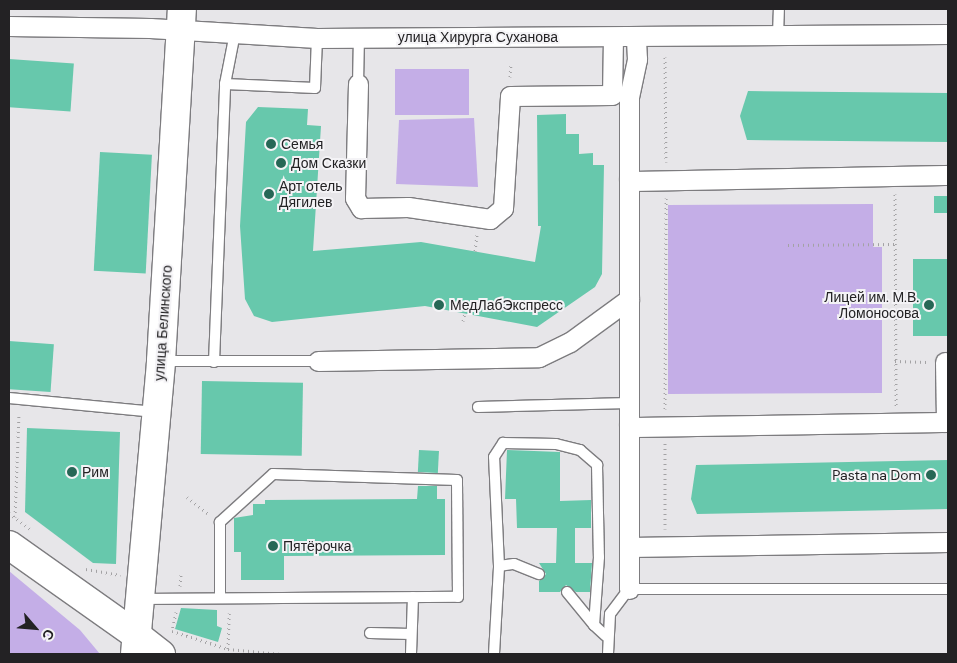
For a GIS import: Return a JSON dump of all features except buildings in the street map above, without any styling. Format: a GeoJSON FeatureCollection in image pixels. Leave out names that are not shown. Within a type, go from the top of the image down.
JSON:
{"type":"FeatureCollection","features":[{"type":"Feature","properties":{"kind":"main road","name":"улица Белинского"},"geometry":{"type":"LineString","coordinates":[[137,646],[143,598],[161,361],[182,19]]}},
{"type":"Feature","properties":{"kind":"main road"},"geometry":{"type":"LineString","coordinates":[[11,537],[137,646],[161,654]]}},
{"type":"Feature","properties":{"kind":"street","name":"улица Хирурга Суханова"},"geometry":{"type":"LineString","coordinates":[[9,26],[182,19],[235,33],[317,38],[948,34]]}},
{"type":"Feature","properties":{"kind":"street"},"geometry":{"type":"LineString","coordinates":[[358,84],[355,198],[362,208],[408,207],[490,219],[503,208],[510,96],[612,95],[613,37]]}},
{"type":"Feature","properties":{"kind":"street"},"geometry":{"type":"LineString","coordinates":[[628,589],[629,97],[637,59],[636,37]]}},
{"type":"Feature","properties":{"kind":"street"},"geometry":{"type":"LineString","coordinates":[[629,181],[666,182],[948,175]]}},
{"type":"Feature","properties":{"kind":"street"},"geometry":{"type":"LineString","coordinates":[[318,361],[539,357],[570,342],[629,299]]}},
{"type":"Feature","properties":{"kind":"street"},"geometry":{"type":"LineString","coordinates":[[629,427],[947,422],[945,362]]}},
{"type":"Feature","properties":{"kind":"street"},"geometry":{"type":"LineString","coordinates":[[629,546],[665,548],[948,542]]}},
{"type":"Feature","properties":{"kind":"lane"},"geometry":{"type":"LineString","coordinates":[[778,35],[780,9]]}},
{"type":"Feature","properties":{"kind":"lane"},"geometry":{"type":"LineString","coordinates":[[214,362],[225,84],[235,33]]}},
{"type":"Feature","properties":{"kind":"lane"},"geometry":{"type":"LineString","coordinates":[[225,84],[315,88],[317,38]]}},
{"type":"Feature","properties":{"kind":"lane"},"geometry":{"type":"LineString","coordinates":[[358,84],[359,38]]}},
{"type":"Feature","properties":{"kind":"lane"},"geometry":{"type":"LineString","coordinates":[[161,361],[318,361]]}},
{"type":"Feature","properties":{"kind":"lane"},"geometry":{"type":"LineString","coordinates":[[14,398],[157,413]]}},
{"type":"Feature","properties":{"kind":"lane"},"geometry":{"type":"LineString","coordinates":[[478,406],[629,403]]}},
{"type":"Feature","properties":{"kind":"lane"},"geometry":{"type":"LineString","coordinates":[[494,654],[499,566],[494,457],[503,443],[556,444],[580,450],[596,465],[599,557],[594,625]]}},
{"type":"Feature","properties":{"kind":"lane"},"geometry":{"type":"LineString","coordinates":[[143,598],[458,597],[457,480],[273,474],[220,522],[220,597]]}},
{"type":"Feature","properties":{"kind":"lane"},"geometry":{"type":"LineString","coordinates":[[499,566],[514,564],[538,574]]}},
{"type":"Feature","properties":{"kind":"lane"},"geometry":{"type":"LineString","coordinates":[[608,654],[606,636],[610,614],[628,589],[948,589]]}},
{"type":"Feature","properties":{"kind":"lane"},"geometry":{"type":"LineString","coordinates":[[567,592],[594,625],[606,636]]}},
{"type":"Feature","properties":{"kind":"lane"},"geometry":{"type":"LineString","coordinates":[[411,654],[412,597]]}},
{"type":"Feature","properties":{"kind":"lane"},"geometry":{"type":"LineString","coordinates":[[370,633],[411,634]]}},
{"type":"Feature","properties":{"kind":"path"},"geometry":{"type":"LineString","coordinates":[[665,548],[666,58]]}},
{"type":"Feature","properties":{"kind":"path"},"geometry":{"type":"LineString","coordinates":[[510,72],[511,63]]}},
{"type":"Feature","properties":{"kind":"path"},"geometry":{"type":"LineString","coordinates":[[895,176],[896,422]]}},
{"type":"Feature","properties":{"kind":"path"},"geometry":{"type":"LineString","coordinates":[[788,245],[895,244]]}},
{"type":"Feature","properties":{"kind":"path"},"geometry":{"type":"LineString","coordinates":[[463,321],[465,313]]}},
{"type":"Feature","properties":{"kind":"path"},"geometry":{"type":"LineString","coordinates":[[895,361],[945,362]]}},
{"type":"Feature","properties":{"kind":"path"},"geometry":{"type":"LineString","coordinates":[[11,537],[14,398]]}},
{"type":"Feature","properties":{"kind":"path"},"geometry":{"type":"LineString","coordinates":[[187,497],[220,522]]}},
{"type":"Feature","properties":{"kind":"path"},"geometry":{"type":"LineString","coordinates":[[9,513],[11,537]]}},
{"type":"Feature","properties":{"kind":"path"},"geometry":{"type":"LineString","coordinates":[[11,537],[37,535]]}},
{"type":"Feature","properties":{"kind":"path"},"geometry":{"type":"LineString","coordinates":[[82,568],[120,575]]}},
{"type":"Feature","properties":{"kind":"path"},"geometry":{"type":"LineString","coordinates":[[181,574],[172,631],[228,649],[282,654]]}},
{"type":"Feature","properties":{"kind":"path"},"geometry":{"type":"LineString","coordinates":[[228,649],[229,621]]}},
{"type":"Feature","properties":{"kind":"shaded area"},"geometry":{"type":"Polygon","coordinates":[[[395,69],[469,69],[469,115],[395,115],[395,69]]]}},
{"type":"Feature","properties":{"kind":"shaded area"},"geometry":{"type":"Polygon","coordinates":[[[474,118],[478,187],[396,184],[399,120],[474,118]]]}},
{"type":"Feature","properties":{"kind":"shaded area"},"geometry":{"type":"Polygon","coordinates":[[[873,204],[873,247],[882,247],[882,393],[668,394],[668,205],[873,204]]]}},
{"type":"Feature","properties":{"kind":"shaded area"},"geometry":{"type":"Polygon","coordinates":[[[9,571],[80,630],[100,654],[9,654],[9,571]]]}},
{"type":"Feature","properties":{"kind":"place","name":"Семья"},"geometry":{"type":"Point","coordinates":[271,144]}},
{"type":"Feature","properties":{"kind":"place","name":"Дом Сказки"},"geometry":{"type":"Point","coordinates":[281,163]}},
{"type":"Feature","properties":{"kind":"place","name":"Арт отель Дягилев"},"geometry":{"type":"Point","coordinates":[269,194]}},
{"type":"Feature","properties":{"kind":"place","name":"МедЛабЭкспресс"},"geometry":{"type":"Point","coordinates":[439,305]}},
{"type":"Feature","properties":{"kind":"place","name":"Лицей им. М.В. Ломоносова"},"geometry":{"type":"Point","coordinates":[929,305]}},
{"type":"Feature","properties":{"kind":"place","name":"Рим"},"geometry":{"type":"Point","coordinates":[72,472]}},
{"type":"Feature","properties":{"kind":"place","name":"Pasta na Dom"},"geometry":{"type":"Point","coordinates":[931,475]}},
{"type":"Feature","properties":{"kind":"place","name":"Пятёрочка"},"geometry":{"type":"Point","coordinates":[273,546]}}]}
